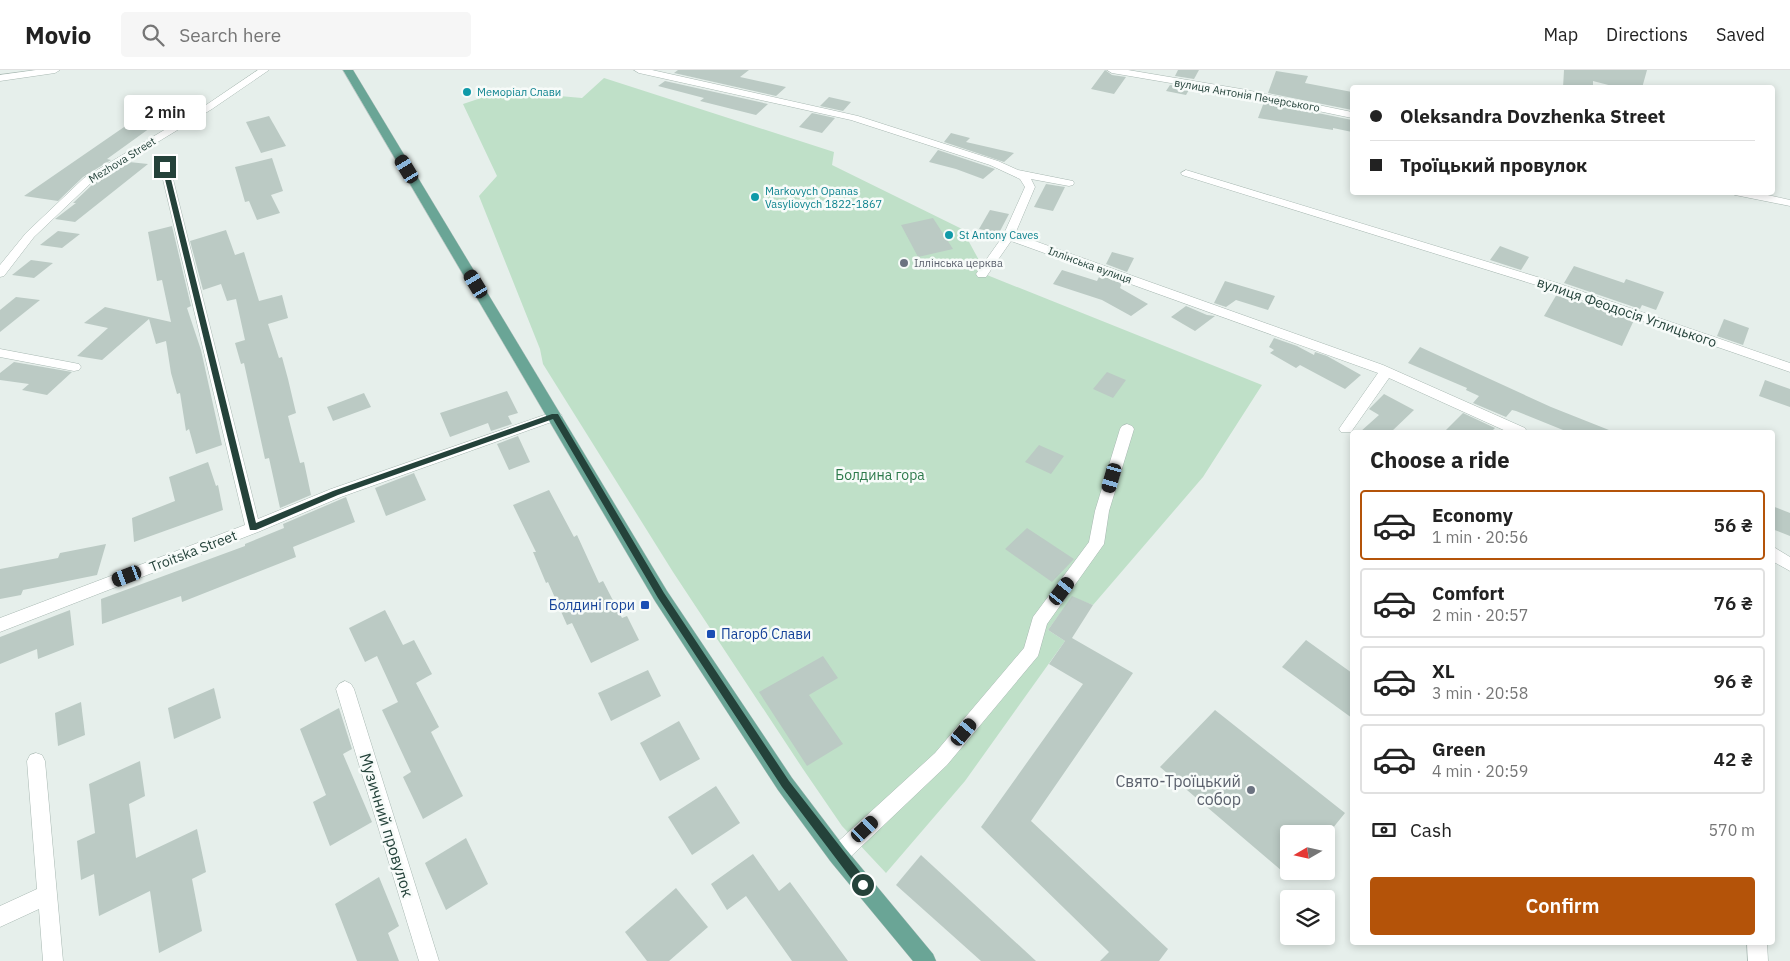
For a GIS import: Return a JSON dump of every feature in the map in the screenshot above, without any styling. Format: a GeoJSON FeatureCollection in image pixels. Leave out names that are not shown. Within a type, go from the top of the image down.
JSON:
{"type":"FeatureCollection","features":[{"type":"Feature","properties":{"kind":"main road"},"geometry":{"type":"LineString","coordinates":[[348,70],[661,596],[785,784],[838,855],[926,961]]}},
{"type":"Feature","properties":{"kind":"street"},"geometry":{"type":"LineString","coordinates":[[0,78],[55,70]]}},
{"type":"Feature","properties":{"kind":"street","name":"Mezhova Street"},"geometry":{"type":"LineString","coordinates":[[0,274],[30,235],[88,180],[209,107],[264,70]]}},
{"type":"Feature","properties":{"kind":"street"},"geometry":{"type":"LineString","coordinates":[[639,70],[657,72],[854,118],[994,163],[1024,177],[1030,187],[1019,216],[1009,236],[982,274]]}},
{"type":"Feature","properties":{"kind":"street","name":"вулиця Антонія Печерського"},"geometry":{"type":"LineString","coordinates":[[1112,70],[1241,92],[1350,115]]}},
{"type":"Feature","properties":{"kind":"street"},"geometry":{"type":"LineString","coordinates":[[165,167],[253,528]]}},
{"type":"Feature","properties":{"kind":"street"},"geometry":{"type":"LineString","coordinates":[[1014,173],[1069,183]]}},
{"type":"Feature","properties":{"kind":"street","name":"вулиця Феодосія Углицького"},"geometry":{"type":"LineString","coordinates":[[1186,173],[1463,260],[1553,286],[1790,368]]}},
{"type":"Feature","properties":{"kind":"street"},"geometry":{"type":"LineString","coordinates":[[1749,195],[1790,204]]}},
{"type":"Feature","properties":{"kind":"street","name":"Іллінська вулиця"},"geometry":{"type":"LineString","coordinates":[[1009,236],[1386,372],[1516,430]]}},
{"type":"Feature","properties":{"kind":"street"},"geometry":{"type":"LineString","coordinates":[[0,353],[74,367]]}},
{"type":"Feature","properties":{"kind":"street"},"geometry":{"type":"LineString","coordinates":[[1346,429],[1386,372]]}},
{"type":"Feature","properties":{"kind":"street","name":"Troitska Street"},"geometry":{"type":"LineString","coordinates":[[0,625],[253,528],[336,493],[555,416]]}},
{"type":"Feature","properties":{"kind":"street"},"geometry":{"type":"LineString","coordinates":[[838,855],[941,758],[1032,651],[1039,622],[1096,544],[1102,511],[1127,429]]}},
{"type":"Feature","properties":{"kind":"street"},"geometry":{"type":"LineString","coordinates":[[1775,554],[1790,566]]}},
{"type":"Feature","properties":{"kind":"street","name":"Музичний провулок"},"geometry":{"type":"LineString","coordinates":[[345,689],[429,961]]}},
{"type":"Feature","properties":{"kind":"street"},"geometry":{"type":"LineString","coordinates":[[36,761],[53,961]]}},
{"type":"Feature","properties":{"kind":"street"},"geometry":{"type":"LineString","coordinates":[[0,917],[48,894]]}},
{"type":"Feature","properties":{"kind":"street"},"geometry":{"type":"LineString","coordinates":[[1757,945],[1758,961]]}},
{"type":"Feature","properties":{"kind":"green space","name":"Болдина гора"},"geometry":{"type":"Polygon","coordinates":[[[604,78],[834,152],[832,165],[962,229],[987,275],[1262,385],[1203,477],[1093,605],[1072,597],[1048,630],[1065,641],[965,781],[886,873],[842,826],[803,769],[673,572],[543,364],[540,349],[479,196],[497,176],[463,104],[502,91],[582,98],[604,78]]]}},
{"type":"Feature","properties":{"kind":"building"},"geometry":{"type":"Polygon","coordinates":[[[678,70],[749,70],[740,77],[786,87],[776,96],[674,73],[678,70]]]}},
{"type":"Feature","properties":{"kind":"building"},"geometry":{"type":"Polygon","coordinates":[[[1105,70],[1112,75],[1126,77],[1114,94],[1091,89],[1105,70]]]}},
{"type":"Feature","properties":{"kind":"building"},"geometry":{"type":"Polygon","coordinates":[[[1178,70],[1199,70],[1194,79],[1175,76],[1178,70]]]}},
{"type":"Feature","properties":{"kind":"building"},"geometry":{"type":"Polygon","coordinates":[[[1564,70],[1647,70],[1643,85],[1608,85],[1593,81],[1593,85],[1563,85],[1564,70]]]}},
{"type":"Feature","properties":{"kind":"building"},"geometry":{"type":"Polygon","coordinates":[[[1276,71],[1308,76],[1305,83],[1350,92],[1350,110],[1268,93],[1276,71]]]}},
{"type":"Feature","properties":{"kind":"building"},"geometry":{"type":"Polygon","coordinates":[[[665,81],[768,104],[756,115],[700,101],[704,98],[658,86],[665,81]]]}},
{"type":"Feature","properties":{"kind":"building"},"geometry":{"type":"Polygon","coordinates":[[[1170,85],[1190,88],[1186,95],[1166,91],[1170,85]]]}},
{"type":"Feature","properties":{"kind":"building"},"geometry":{"type":"Polygon","coordinates":[[[829,97],[851,102],[843,111],[820,106],[829,97]]]}},
{"type":"Feature","properties":{"kind":"building"},"geometry":{"type":"Polygon","coordinates":[[[1264,102],[1350,120],[1350,132],[1333,128],[1333,130],[1258,118],[1264,102]]]}},
{"type":"Feature","properties":{"kind":"building"},"geometry":{"type":"Polygon","coordinates":[[[812,113],[835,118],[822,133],[799,127],[812,113]]]}},
{"type":"Feature","properties":{"kind":"building"},"geometry":{"type":"Polygon","coordinates":[[[269,116],[286,146],[261,153],[246,122],[269,116]]]}},
{"type":"Feature","properties":{"kind":"building"},"geometry":{"type":"Polygon","coordinates":[[[127,125],[150,128],[107,159],[111,160],[83,177],[58,201],[24,196],[127,125]]]}},
{"type":"Feature","properties":{"kind":"building"},"geometry":{"type":"Polygon","coordinates":[[[951,133],[970,138],[966,142],[1014,153],[1004,162],[944,142],[951,133]]]}},
{"type":"Feature","properties":{"kind":"building"},"geometry":{"type":"Polygon","coordinates":[[[938,150],[995,169],[983,179],[929,162],[938,150]]]}},
{"type":"Feature","properties":{"kind":"building"},"geometry":{"type":"Polygon","coordinates":[[[272,158],[283,191],[271,195],[280,213],[257,220],[249,201],[245,202],[235,167],[272,158]]]}},
{"type":"Feature","properties":{"kind":"building"},"geometry":{"type":"Polygon","coordinates":[[[129,162],[148,164],[75,222],[55,219],[76,203],[73,203],[93,184],[129,162]]]}},
{"type":"Feature","properties":{"kind":"building"},"geometry":{"type":"Polygon","coordinates":[[[1046,184],[1065,187],[1053,211],[1034,207],[1046,184]]]}},
{"type":"Feature","properties":{"kind":"building"},"geometry":{"type":"Polygon","coordinates":[[[990,210],[1009,214],[999,233],[979,229],[990,210]]]}},
{"type":"Feature","properties":{"kind":"building"},"geometry":{"type":"Polygon","coordinates":[[[933,218],[953,249],[918,257],[901,225],[933,218]]]}},
{"type":"Feature","properties":{"kind":"building"},"geometry":{"type":"Polygon","coordinates":[[[172,226],[191,306],[187,308],[201,350],[222,445],[196,454],[189,429],[186,431],[180,393],[177,394],[171,373],[166,341],[156,344],[149,319],[102,360],[77,356],[108,328],[84,323],[105,307],[171,322],[162,280],[157,281],[148,232],[172,226]]]}},
{"type":"Feature","properties":{"kind":"building"},"geometry":{"type":"Polygon","coordinates":[[[226,230],[235,255],[244,252],[259,301],[282,295],[288,318],[268,324],[279,358],[282,357],[288,379],[296,413],[288,416],[300,463],[304,462],[311,495],[280,508],[269,458],[265,459],[244,363],[241,364],[235,343],[245,340],[236,299],[227,301],[221,284],[203,290],[190,241],[226,230]]]}},
{"type":"Feature","properties":{"kind":"building"},"geometry":{"type":"Polygon","coordinates":[[[58,231],[80,234],[62,248],[40,245],[58,231]]]}},
{"type":"Feature","properties":{"kind":"building"},"geometry":{"type":"Polygon","coordinates":[[[1500,246],[1529,257],[1521,270],[1490,260],[1500,246]]]}},
{"type":"Feature","properties":{"kind":"building"},"geometry":{"type":"Polygon","coordinates":[[[1112,252],[1134,258],[1127,272],[1106,264],[1112,252]]]}},
{"type":"Feature","properties":{"kind":"building"},"geometry":{"type":"Polygon","coordinates":[[[31,260],[53,263],[34,278],[12,275],[31,260]]]}},
{"type":"Feature","properties":{"kind":"building"},"geometry":{"type":"Polygon","coordinates":[[[1574,266],[1624,283],[1626,279],[1664,292],[1656,310],[1642,305],[1640,309],[1564,283],[1574,266]]]}},
{"type":"Feature","properties":{"kind":"building"},"geometry":{"type":"Polygon","coordinates":[[[1062,270],[1097,281],[1100,275],[1122,283],[1120,288],[1148,304],[1131,316],[1102,300],[1053,284],[1062,270]]]}},
{"type":"Feature","properties":{"kind":"building"},"geometry":{"type":"Polygon","coordinates":[[[1225,281],[1275,296],[1268,310],[1236,300],[1226,307],[1214,303],[1225,281]]]}},
{"type":"Feature","properties":{"kind":"building"},"geometry":{"type":"Polygon","coordinates":[[[1557,294],[1634,320],[1622,346],[1544,316],[1557,294]]]}},
{"type":"Feature","properties":{"kind":"building"},"geometry":{"type":"Polygon","coordinates":[[[16,297],[40,300],[0,332],[0,310],[16,297]]]}},
{"type":"Feature","properties":{"kind":"building"},"geometry":{"type":"Polygon","coordinates":[[[1186,306],[1207,315],[1215,316],[1195,331],[1171,317],[1186,306]]]}},
{"type":"Feature","properties":{"kind":"building"},"geometry":{"type":"Polygon","coordinates":[[[1724,319],[1749,328],[1743,345],[1717,336],[1724,319]]]}},
{"type":"Feature","properties":{"kind":"building"},"geometry":{"type":"Polygon","coordinates":[[[1274,338],[1297,346],[1314,355],[1315,352],[1327,356],[1361,375],[1345,389],[1300,365],[1296,368],[1270,353],[1274,350],[1269,347],[1274,338]]]}},
{"type":"Feature","properties":{"kind":"building"},"geometry":{"type":"Polygon","coordinates":[[[1420,347],[1551,407],[1609,430],[1563,430],[1512,410],[1506,417],[1473,403],[1479,396],[1466,390],[1467,388],[1408,363],[1420,347]]]}},
{"type":"Feature","properties":{"kind":"building"},"geometry":{"type":"Polygon","coordinates":[[[14,362],[72,372],[47,395],[22,390],[29,384],[0,380],[0,373],[14,362]]]}},
{"type":"Feature","properties":{"kind":"building"},"geometry":{"type":"Polygon","coordinates":[[[1107,372],[1126,380],[1113,398],[1093,389],[1107,372]]]}},
{"type":"Feature","properties":{"kind":"building"},"geometry":{"type":"Polygon","coordinates":[[[1765,380],[1790,389],[1790,407],[1759,396],[1765,380]]]}},
{"type":"Feature","properties":{"kind":"building"},"geometry":{"type":"Polygon","coordinates":[[[507,391],[518,413],[508,416],[512,424],[491,431],[488,423],[450,437],[440,413],[507,391]]]}},
{"type":"Feature","properties":{"kind":"building"},"geometry":{"type":"Polygon","coordinates":[[[364,393],[371,407],[333,421],[327,407],[364,393]]]}},
{"type":"Feature","properties":{"kind":"building"},"geometry":{"type":"Polygon","coordinates":[[[1384,394],[1414,410],[1393,430],[1362,430],[1379,415],[1369,409],[1384,394]]]}},
{"type":"Feature","properties":{"kind":"building"},"geometry":{"type":"Polygon","coordinates":[[[1463,413],[1495,428],[1493,430],[1446,430],[1463,413]]]}},
{"type":"Feature","properties":{"kind":"building"},"geometry":{"type":"Polygon","coordinates":[[[518,436],[530,462],[509,470],[497,444],[518,436]]]}},
{"type":"Feature","properties":{"kind":"building"},"geometry":{"type":"Polygon","coordinates":[[[1039,445],[1064,456],[1051,474],[1025,462],[1039,445]]]}},
{"type":"Feature","properties":{"kind":"building"},"geometry":{"type":"Polygon","coordinates":[[[208,462],[216,486],[218,485],[223,510],[134,542],[132,518],[175,501],[169,477],[208,462]]]}},
{"type":"Feature","properties":{"kind":"building"},"geometry":{"type":"Polygon","coordinates":[[[414,473],[426,500],[386,516],[375,488],[414,473]]]}},
{"type":"Feature","properties":{"kind":"building"},"geometry":{"type":"Polygon","coordinates":[[[549,490],[574,537],[577,535],[599,583],[603,581],[622,618],[627,616],[639,640],[591,663],[572,623],[567,625],[548,582],[546,583],[533,552],[536,552],[513,505],[549,490]]]}},
{"type":"Feature","properties":{"kind":"building"},"geometry":{"type":"Polygon","coordinates":[[[346,497],[355,522],[293,547],[296,557],[182,602],[181,596],[102,624],[101,599],[245,546],[245,544],[284,528],[283,524],[346,497]]]}},
{"type":"Feature","properties":{"kind":"building"},"geometry":{"type":"Polygon","coordinates":[[[1775,507],[1790,513],[1790,536],[1775,530],[1775,507]]]}},
{"type":"Feature","properties":{"kind":"building"},"geometry":{"type":"Polygon","coordinates":[[[1027,528],[1074,559],[1052,582],[1005,549],[1027,528]]]}},
{"type":"Feature","properties":{"kind":"building"},"geometry":{"type":"Polygon","coordinates":[[[106,544],[97,575],[23,590],[21,595],[0,599],[0,569],[58,558],[60,553],[106,544]]]}},
{"type":"Feature","properties":{"kind":"building"},"geometry":{"type":"Polygon","coordinates":[[[1072,596],[1093,605],[1072,638],[1133,673],[1031,821],[1168,949],[1159,961],[1100,961],[1109,952],[981,827],[1083,684],[1049,664],[1065,641],[1048,630],[1072,596]]]}},
{"type":"Feature","properties":{"kind":"building"},"geometry":{"type":"Polygon","coordinates":[[[70,610],[74,645],[38,659],[37,649],[0,664],[0,637],[70,610]]]}},
{"type":"Feature","properties":{"kind":"building"},"geometry":{"type":"Polygon","coordinates":[[[385,610],[403,645],[414,640],[432,674],[416,683],[439,727],[431,732],[463,796],[423,819],[403,777],[411,772],[382,710],[398,702],[377,656],[365,662],[349,628],[385,610]]]}},
{"type":"Feature","properties":{"kind":"building"},"geometry":{"type":"Polygon","coordinates":[[[1306,640],[1350,672],[1350,717],[1282,667],[1306,640]]]}},
{"type":"Feature","properties":{"kind":"building"},"geometry":{"type":"Polygon","coordinates":[[[823,656],[838,678],[809,695],[843,744],[807,766],[759,692],[823,656]]]}},
{"type":"Feature","properties":{"kind":"building"},"geometry":{"type":"Polygon","coordinates":[[[648,670],[661,696],[611,721],[598,693],[648,670]]]}},
{"type":"Feature","properties":{"kind":"building"},"geometry":{"type":"Polygon","coordinates":[[[214,688],[221,718],[174,739],[168,708],[214,688]]]}},
{"type":"Feature","properties":{"kind":"building"},"geometry":{"type":"Polygon","coordinates":[[[81,702],[85,735],[58,746],[55,713],[81,702]]]}},
{"type":"Feature","properties":{"kind":"building"},"geometry":{"type":"Polygon","coordinates":[[[339,708],[352,749],[343,754],[372,822],[330,846],[313,802],[326,795],[300,729],[339,708]]]}},
{"type":"Feature","properties":{"kind":"building","name":"Свято-Троїцький собор"},"geometry":{"type":"Polygon","coordinates":[[[1215,710],[1345,813],[1335,825],[1280,825],[1280,869],[1160,767],[1215,710]]]}},
{"type":"Feature","properties":{"kind":"building"},"geometry":{"type":"Polygon","coordinates":[[[679,721],[700,759],[660,781],[640,743],[679,721]]]}},
{"type":"Feature","properties":{"kind":"building"},"geometry":{"type":"Polygon","coordinates":[[[140,761],[145,796],[129,804],[136,858],[197,829],[206,872],[192,879],[202,931],[159,953],[150,891],[99,916],[94,874],[81,880],[77,841],[95,833],[89,784],[140,761]]]}},
{"type":"Feature","properties":{"kind":"building"},"geometry":{"type":"Polygon","coordinates":[[[716,786],[740,823],[692,855],[668,817],[716,786]]]}},
{"type":"Feature","properties":{"kind":"building"},"geometry":{"type":"Polygon","coordinates":[[[466,838],[488,884],[446,910],[425,863],[466,838]]]}},
{"type":"Feature","properties":{"kind":"building"},"geometry":{"type":"Polygon","coordinates":[[[753,854],[779,891],[790,882],[848,961],[792,961],[746,896],[727,910],[711,884],[753,854]]]}},
{"type":"Feature","properties":{"kind":"building"},"geometry":{"type":"Polygon","coordinates":[[[921,855],[1036,961],[981,961],[896,885],[921,855]]]}},
{"type":"Feature","properties":{"kind":"building"},"geometry":{"type":"Polygon","coordinates":[[[379,877],[399,926],[388,933],[399,961],[357,961],[335,904],[379,877]]]}},
{"type":"Feature","properties":{"kind":"building"},"geometry":{"type":"Polygon","coordinates":[[[676,888],[708,927],[669,961],[647,961],[625,932],[676,888]]]}},
{"type":"Feature","properties":{"kind":"place","name":"Меморіал Слави"},"geometry":{"type":"Point","coordinates":[467,92]}},
{"type":"Feature","properties":{"kind":"place","name":"Markovych Opanas Vasyliovych 1822-1867"},"geometry":{"type":"Point","coordinates":[755,197]}},
{"type":"Feature","properties":{"kind":"place","name":"St Antony Caves"},"geometry":{"type":"Point","coordinates":[949,235]}},
{"type":"Feature","properties":{"kind":"place","name":"Іллінська церква"},"geometry":{"type":"Point","coordinates":[904,263]}},
{"type":"Feature","properties":{"kind":"place","name":"Болдині гори"},"geometry":{"type":"Point","coordinates":[645,605]}},
{"type":"Feature","properties":{"kind":"place","name":"Пагорб Слави"},"geometry":{"type":"Point","coordinates":[711,634]}},
{"type":"Feature","properties":{"kind":"place","name":"Свято-Троїцький собор"},"geometry":{"type":"Point","coordinates":[1251,790]}},
{"type":"Feature","properties":{"kind":"route"},"geometry":{"type":"LineString","coordinates":[[165,167],[253,528],[336,493],[555,416],[661,596],[785,784],[863,885]]}}]}
